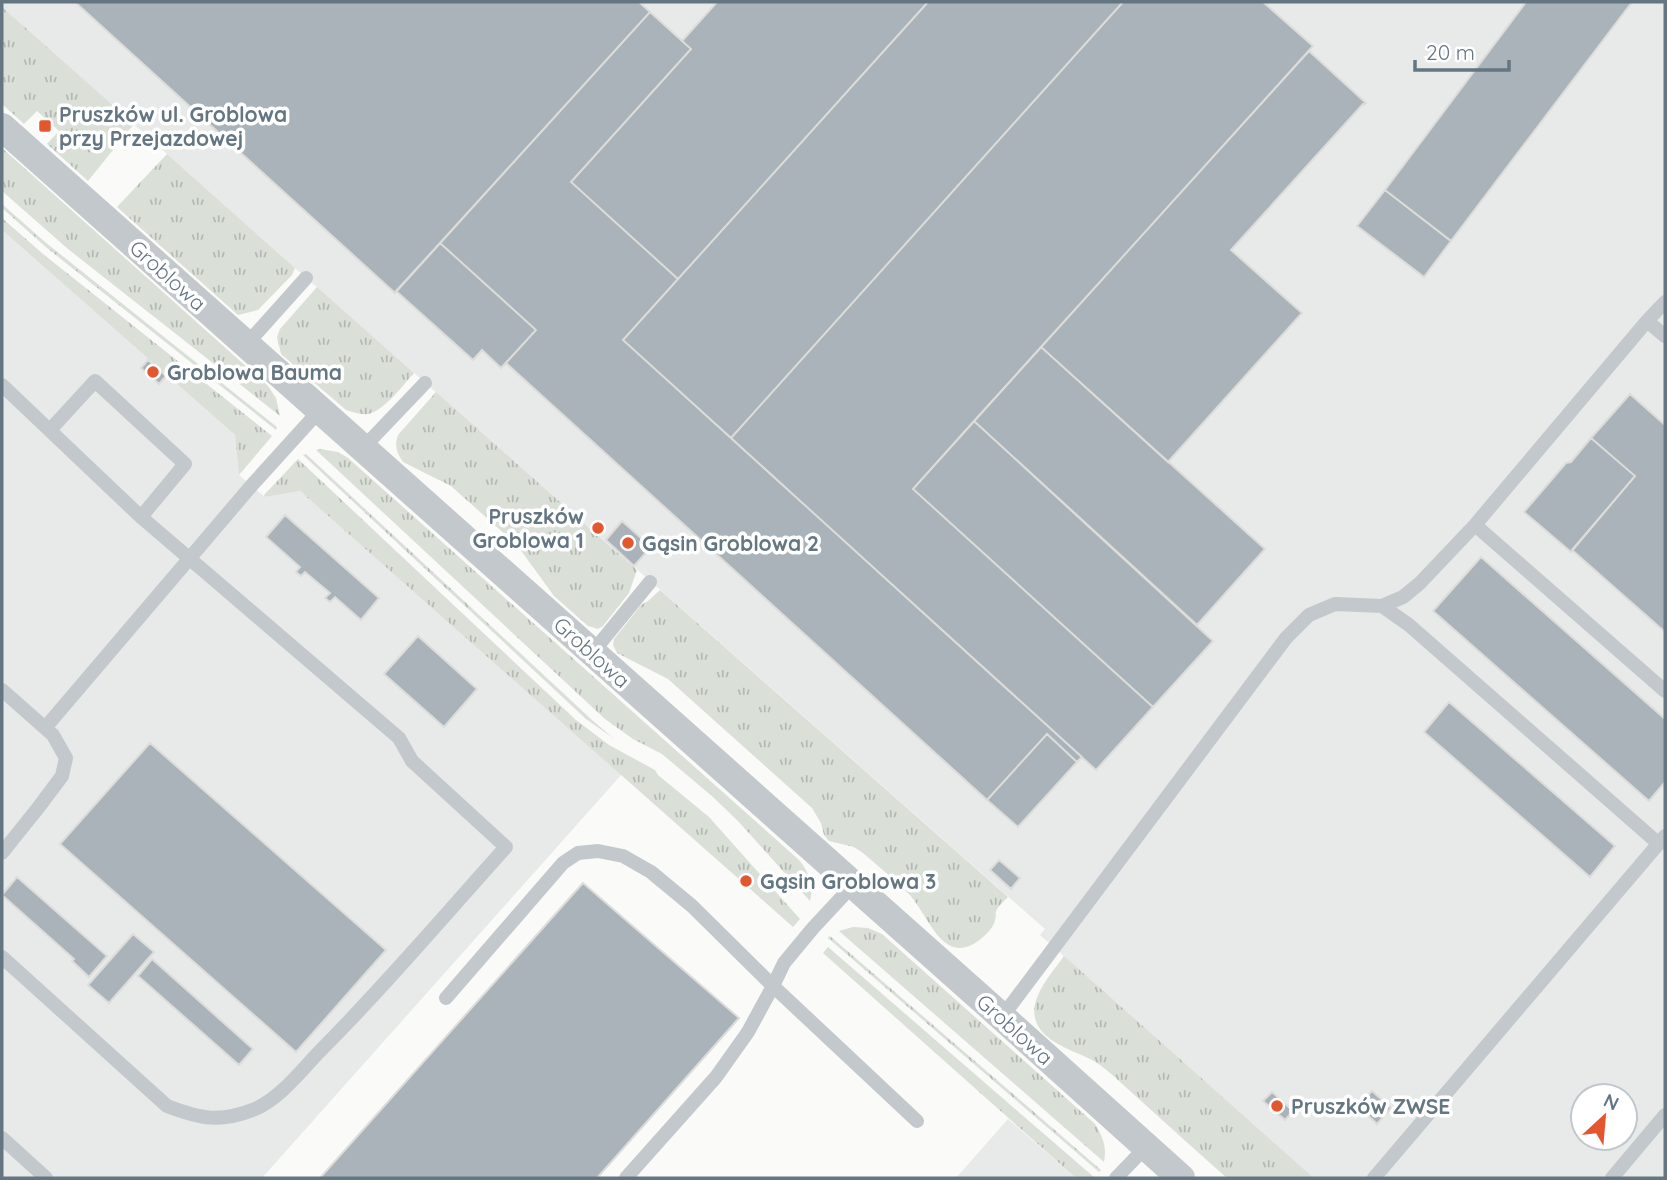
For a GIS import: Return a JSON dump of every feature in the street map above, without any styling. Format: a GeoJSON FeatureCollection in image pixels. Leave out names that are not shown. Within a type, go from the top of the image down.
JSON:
{"type":"FeatureCollection","features":[{"type":"Feature","properties":{"kind":"street","name":"Groblowa"},"geometry":{"type":"LineString","coordinates":[[2,127],[1181,1178]]}},
{"type":"Feature","properties":{"kind":"lane"},"geometry":{"type":"LineString","coordinates":[[246,345],[306,278]]}},
{"type":"Feature","properties":{"kind":"lane"},"geometry":{"type":"LineString","coordinates":[[1002,1017],[1286,638],[1309,615],[1335,604],[1382,606],[1403,597],[1420,583],[1475,525],[1665,302]]}},
{"type":"Feature","properties":{"kind":"lane"},"geometry":{"type":"LineString","coordinates":[[1647,321],[1665,337]]}},
{"type":"Feature","properties":{"kind":"lane"},"geometry":{"type":"LineString","coordinates":[[50,430],[94,381],[185,464],[141,517]]}},
{"type":"Feature","properties":{"kind":"lane"},"geometry":{"type":"LineString","coordinates":[[363,448],[425,383]]}},
{"type":"Feature","properties":{"kind":"lane"},"geometry":{"type":"LineString","coordinates":[[2,385],[189,560],[400,738],[412,761],[506,847],[362,1008],[275,1096],[256,1108],[230,1116],[215,1119],[191,1116],[167,1106],[2,957]]}},
{"type":"Feature","properties":{"kind":"lane"},"geometry":{"type":"LineString","coordinates":[[44,728],[252,485],[320,410]]}},
{"type":"Feature","properties":{"kind":"lane"},"geometry":{"type":"LineString","coordinates":[[1475,525],[1665,691]]}},
{"type":"Feature","properties":{"kind":"lane"},"geometry":{"type":"LineString","coordinates":[[592,653],[650,582]]}},
{"type":"Feature","properties":{"kind":"lane"},"geometry":{"type":"LineString","coordinates":[[1374,1178],[1662,840],[1409,625],[1382,606]]}},
{"type":"Feature","properties":{"kind":"lane"},"geometry":{"type":"LineString","coordinates":[[2,690],[53,735],[66,758],[62,776],[2,853]]}},
{"type":"Feature","properties":{"kind":"lane"},"geometry":{"type":"LineString","coordinates":[[446,998],[563,863],[578,853],[598,851],[623,856],[651,872],[692,906],[917,1121]]}},
{"type":"Feature","properties":{"kind":"lane"},"geometry":{"type":"LineString","coordinates":[[626,1178],[716,1077],[748,1032],[784,963],[853,885]]}},
{"type":"Feature","properties":{"kind":"lane"},"geometry":{"type":"LineString","coordinates":[[1612,1178],[1665,1115]]}},
{"type":"Feature","properties":{"kind":"lane"},"geometry":{"type":"LineString","coordinates":[[2,1138],[46,1178]]}},
{"type":"Feature","properties":{"kind":"lane"},"geometry":{"type":"LineString","coordinates":[[1116,1178],[1146,1147]]}},
{"type":"Feature","properties":{"kind":"shaded area"},"geometry":{"type":"Polygon","coordinates":[[[2,2],[1665,2],[1665,1178],[1314,1178],[1040,935],[1045,929],[2,7],[2,2]]]}},
{"type":"Feature","properties":{"kind":"shaded area"},"geometry":{"type":"Polygon","coordinates":[[[2,230],[235,435],[239,475],[265,497],[300,491],[622,774],[262,1178],[2,1178],[2,230]]]}},
{"type":"Feature","properties":{"kind":"shaded area"},"geometry":{"type":"Polygon","coordinates":[[[1008,1119],[1076,1178],[956,1178],[1008,1119]]]}},
{"type":"Feature","properties":{"kind":"green space"},"geometry":{"type":"Polygon","coordinates":[[[2,7],[134,124],[88,181],[47,144],[59,131],[37,111],[24,124],[2,104],[2,7]]]}},
{"type":"Feature","properties":{"kind":"green space"},"geometry":{"type":"Polygon","coordinates":[[[2,148],[268,386],[276,398],[280,416],[68,249],[2,191],[2,148]]]}},
{"type":"Feature","properties":{"kind":"green space"},"geometry":{"type":"Polygon","coordinates":[[[167,154],[295,268],[292,275],[258,310],[238,315],[117,207],[167,154]]]}},
{"type":"Feature","properties":{"kind":"green space"},"geometry":{"type":"Polygon","coordinates":[[[2,204],[45,242],[277,427],[276,430],[47,248],[2,208],[2,204]]]}},
{"type":"Feature","properties":{"kind":"green space"},"geometry":{"type":"Polygon","coordinates":[[[2,218],[43,254],[272,436],[239,475],[235,435],[2,230],[2,218]]]}},
{"type":"Feature","properties":{"kind":"green space"},"geometry":{"type":"Polygon","coordinates":[[[317,287],[414,373],[393,397],[374,412],[362,414],[346,410],[281,354],[277,337],[280,329],[317,287]]]}},
{"type":"Feature","properties":{"kind":"green space"},"geometry":{"type":"Polygon","coordinates":[[[436,392],[637,570],[629,593],[603,626],[598,629],[588,626],[554,596],[517,545],[451,486],[403,462],[397,449],[398,435],[436,392]]]}},
{"type":"Feature","properties":{"kind":"green space"},"geometry":{"type":"Polygon","coordinates":[[[316,450],[338,452],[348,458],[799,860],[810,879],[810,901],[713,797],[662,754],[633,739],[605,719],[316,450]]]}},
{"type":"Feature","properties":{"kind":"green space"},"geometry":{"type":"Polygon","coordinates":[[[306,454],[613,738],[586,719],[303,455],[306,454]]]}},
{"type":"Feature","properties":{"kind":"green space"},"geometry":{"type":"Polygon","coordinates":[[[298,459],[576,720],[609,745],[655,770],[709,817],[800,919],[793,927],[300,491],[265,497],[298,459]]]}},
{"type":"Feature","properties":{"kind":"green space"},"geometry":{"type":"Polygon","coordinates":[[[660,590],[1008,897],[997,909],[993,925],[985,935],[969,946],[957,948],[947,944],[938,936],[916,902],[903,888],[854,847],[829,841],[812,808],[668,679],[617,653],[613,645],[614,639],[641,605],[660,590]]]}},
{"type":"Feature","properties":{"kind":"green space"},"geometry":{"type":"Polygon","coordinates":[[[853,927],[868,928],[882,934],[1095,1124],[1104,1142],[1104,1162],[839,931],[853,927]]]}},
{"type":"Feature","properties":{"kind":"green space"},"geometry":{"type":"Polygon","coordinates":[[[830,936],[1101,1170],[1099,1172],[828,938],[830,936]]]}},
{"type":"Feature","properties":{"kind":"green space"},"geometry":{"type":"Polygon","coordinates":[[[828,947],[1095,1178],[1076,1178],[823,953],[828,947]]]}},
{"type":"Feature","properties":{"kind":"green space"},"geometry":{"type":"Polygon","coordinates":[[[1064,956],[1314,1178],[1227,1178],[1106,1069],[1059,1045],[1044,1034],[1035,1018],[1036,1001],[1064,956]]]}},
{"type":"Feature","properties":{"kind":"building"},"geometry":{"type":"Polygon","coordinates":[[[75,2],[639,2],[650,12],[395,293],[75,2]]]}},
{"type":"Feature","properties":{"kind":"building"},"geometry":{"type":"Polygon","coordinates":[[[717,2],[928,2],[678,279],[571,182],[691,49],[682,41],[717,2]]]}},
{"type":"Feature","properties":{"kind":"building"},"geometry":{"type":"Polygon","coordinates":[[[928,2],[1123,2],[731,438],[623,340],[928,2]]]}},
{"type":"Feature","properties":{"kind":"building"},"geometry":{"type":"Polygon","coordinates":[[[1123,2],[1263,2],[1313,46],[913,489],[1153,707],[1096,770],[731,438],[1123,2]]]}},
{"type":"Feature","properties":{"kind":"building"},"geometry":{"type":"Polygon","coordinates":[[[1526,2],[1632,2],[1451,241],[1385,190],[1526,2]]]}},
{"type":"Feature","properties":{"kind":"building"},"geometry":{"type":"Polygon","coordinates":[[[650,12],[691,49],[571,182],[678,279],[623,340],[1082,757],[1077,762],[1047,734],[987,800],[506,363],[536,330],[440,243],[650,12]]]}},
{"type":"Feature","properties":{"kind":"building"},"geometry":{"type":"Polygon","coordinates":[[[1309,51],[1366,103],[1231,250],[1302,313],[1168,462],[1041,347],[1309,51]]]}},
{"type":"Feature","properties":{"kind":"building"},"geometry":{"type":"Polygon","coordinates":[[[1385,190],[1451,241],[1424,277],[1357,226],[1385,190]]]}},
{"type":"Feature","properties":{"kind":"building"},"geometry":{"type":"Polygon","coordinates":[[[440,243],[536,330],[501,368],[482,350],[473,360],[396,291],[440,243]]]}},
{"type":"Feature","properties":{"kind":"building"},"geometry":{"type":"Polygon","coordinates":[[[1041,347],[1265,549],[1197,625],[974,421],[1041,347]]]}},
{"type":"Feature","properties":{"kind":"building","name":"Groblowa Bauma"},"geometry":{"type":"Polygon","coordinates":[[[148,360],[166,376],[159,384],[141,368],[148,360]]]}},
{"type":"Feature","properties":{"kind":"building"},"geometry":{"type":"Polygon","coordinates":[[[1630,394],[1665,425],[1665,632],[1572,550],[1635,476],[1591,438],[1630,394]]]}},
{"type":"Feature","properties":{"kind":"building"},"geometry":{"type":"Polygon","coordinates":[[[974,421],[1213,641],[1153,707],[913,489],[974,421]]]}},
{"type":"Feature","properties":{"kind":"building"},"geometry":{"type":"Polygon","coordinates":[[[1591,438],[1635,476],[1571,552],[1524,512],[1591,438]]]}},
{"type":"Feature","properties":{"kind":"building"},"geometry":{"type":"Polygon","coordinates":[[[285,515],[379,598],[361,620],[335,597],[330,602],[325,598],[330,593],[305,572],[301,576],[296,572],[300,567],[266,537],[285,515]]]}},
{"type":"Feature","properties":{"kind":"building","name":"Gąsin Groblowa 2"},"geometry":{"type":"Polygon","coordinates":[[[622,521],[651,547],[634,566],[606,540],[622,521]]]}},
{"type":"Feature","properties":{"kind":"building"},"geometry":{"type":"Polygon","coordinates":[[[1481,557],[1665,719],[1665,782],[1649,801],[1433,611],[1481,557]]]}},
{"type":"Feature","properties":{"kind":"building"},"geometry":{"type":"Polygon","coordinates":[[[418,636],[477,689],[444,727],[384,674],[418,636]]]}},
{"type":"Feature","properties":{"kind":"building"},"geometry":{"type":"Polygon","coordinates":[[[1449,702],[1615,846],[1590,877],[1424,732],[1449,702]]]}},
{"type":"Feature","properties":{"kind":"building"},"geometry":{"type":"Polygon","coordinates":[[[1047,734],[1077,762],[1018,827],[987,800],[1047,734]]]}},
{"type":"Feature","properties":{"kind":"building"},"geometry":{"type":"Polygon","coordinates":[[[150,743],[386,950],[296,1052],[60,844],[150,743]]]}},
{"type":"Feature","properties":{"kind":"building"},"geometry":{"type":"Polygon","coordinates":[[[999,860],[1020,878],[1011,889],[990,870],[999,860]]]}},
{"type":"Feature","properties":{"kind":"building"},"geometry":{"type":"Polygon","coordinates":[[[17,877],[107,956],[89,977],[72,961],[74,959],[2,895],[17,877]]]}},
{"type":"Feature","properties":{"kind":"building"},"geometry":{"type":"Polygon","coordinates":[[[583,883],[739,1018],[597,1178],[320,1178],[583,883]]]}},
{"type":"Feature","properties":{"kind":"building"},"geometry":{"type":"Polygon","coordinates":[[[133,934],[154,952],[109,1003],[88,985],[133,934]]]}},
{"type":"Feature","properties":{"kind":"building"},"geometry":{"type":"Polygon","coordinates":[[[152,959],[253,1049],[239,1065],[138,976],[152,959]]]}},
{"type":"Feature","properties":{"kind":"building"},"geometry":{"type":"Polygon","coordinates":[[[1372,1091],[1391,1108],[1377,1124],[1358,1106],[1372,1091]]]}},
{"type":"Feature","properties":{"kind":"building","name":"Pruszków ZWSE"},"geometry":{"type":"Polygon","coordinates":[[[1272,1092],[1293,1111],[1285,1120],[1263,1101],[1272,1092]]]}},
{"type":"Feature","properties":{"kind":"place","name":"Pruszków ul. Groblowa przy Przejazdowej"},"geometry":{"type":"Point","coordinates":[45,126]}},
{"type":"Feature","properties":{"kind":"place","name":"Groblowa Bauma"},"geometry":{"type":"Point","coordinates":[153,372]}},
{"type":"Feature","properties":{"kind":"place","name":"Pruszków Groblowa 1"},"geometry":{"type":"Point","coordinates":[598,528]}},
{"type":"Feature","properties":{"kind":"place","name":"Gąsin Groblowa 2"},"geometry":{"type":"Point","coordinates":[628,543]}},
{"type":"Feature","properties":{"kind":"place","name":"Gąsin Groblowa 3"},"geometry":{"type":"Point","coordinates":[746,881]}},
{"type":"Feature","properties":{"kind":"place","name":"Pruszków ZWSE"},"geometry":{"type":"Point","coordinates":[1277,1106]}}]}
